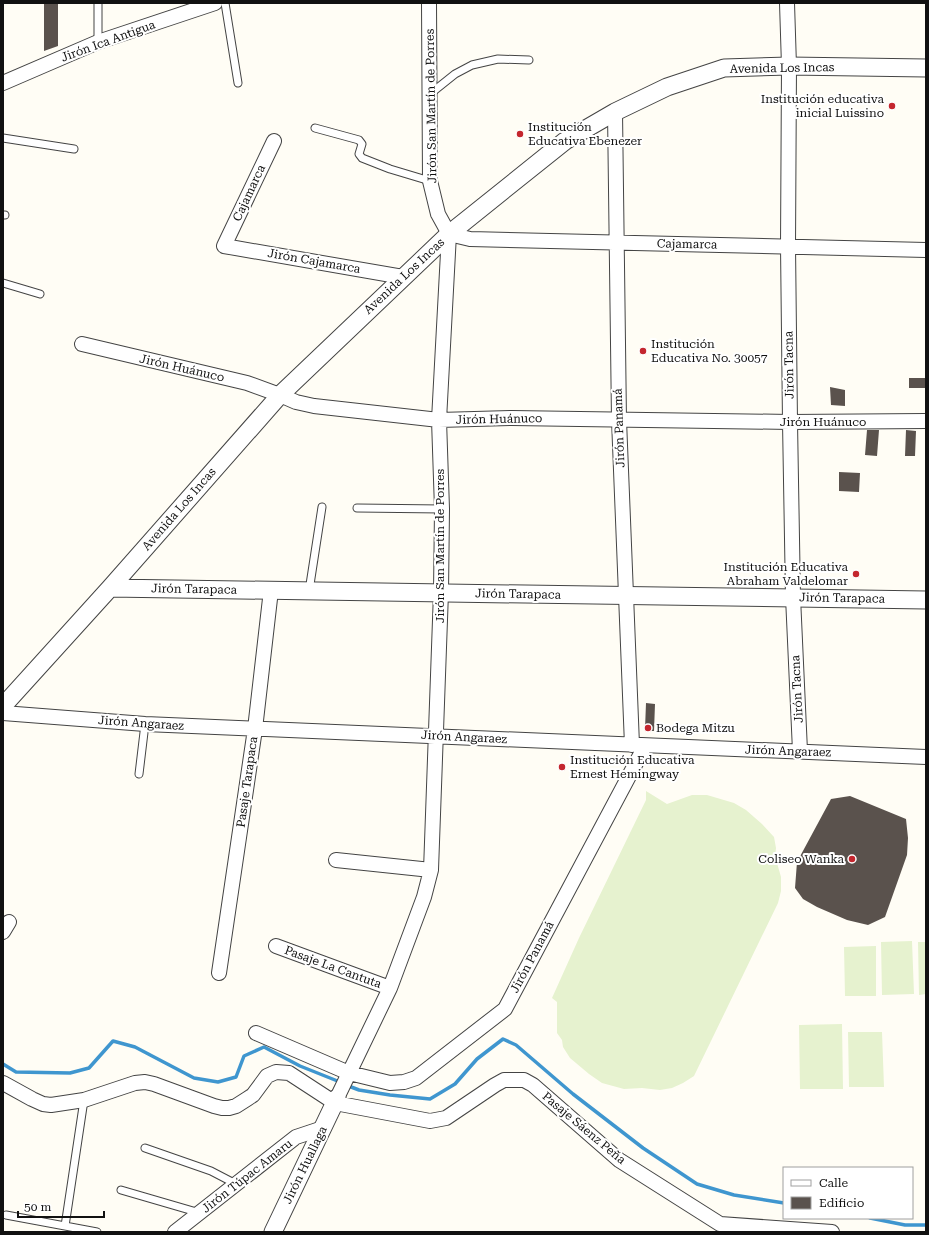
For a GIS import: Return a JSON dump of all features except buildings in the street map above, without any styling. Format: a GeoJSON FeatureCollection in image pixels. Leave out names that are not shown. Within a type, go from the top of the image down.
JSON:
{"type":"FeatureCollection","features":[{"type":"Feature","properties":{"kind":"street","name":"Jirón Ica Antigua"},"geometry":{"type":"LineString","coordinates":[[3,83],[98,42],[215,3]]}},
{"type":"Feature","properties":{"kind":"street","name":"Jirón San Martín de Porres"},"geometry":{"type":"LineString","coordinates":[[336,1100],[390,988],[424,897],[431,870],[441,592],[442,509],[439,420],[449,234],[438,214],[430,181],[429,3]]}},
{"type":"Feature","properties":{"kind":"street","name":"Jirón Tacna"},"geometry":{"type":"LineString","coordinates":[[787,3],[789,66],[788,246],[792,598],[800,751]]}},
{"type":"Feature","properties":{"kind":"street","name":"Avenida Los Incas"},"geometry":{"type":"LineString","coordinates":[[3,706],[110,588],[280,395],[449,234],[565,141],[615,112],[667,87],[724,68],[789,66],[926,68]]}},
{"type":"Feature","properties":{"kind":"street","name":"Jirón Panamá"},"geometry":{"type":"LineString","coordinates":[[256,1033],[349,1075],[390,1083],[404,1082],[416,1078],[505,1009],[638,745],[625,595],[618,420],[615,112]]}},
{"type":"Feature","properties":{"kind":"street","name":"Cajamarca"},"geometry":{"type":"LineString","coordinates":[[224,246],[274,141]]}},
{"type":"Feature","properties":{"kind":"street","name":"Cajamarca"},"geometry":{"type":"LineString","coordinates":[[449,234],[470,239],[616,244],[788,246],[926,250]]}},
{"type":"Feature","properties":{"kind":"street","name":"Jirón Cajamarca"},"geometry":{"type":"LineString","coordinates":[[224,246],[403,277]]}},
{"type":"Feature","properties":{"kind":"street","name":"Jirón Huánuco"},"geometry":{"type":"LineString","coordinates":[[82,344],[247,383],[296,402],[314,406],[439,420],[512,418],[790,422],[926,421]]}},
{"type":"Feature","properties":{"kind":"street","name":"Jirón Tarapaca"},"geometry":{"type":"LineString","coordinates":[[110,588],[926,600]]}},
{"type":"Feature","properties":{"kind":"street","name":"Pasaje Tarapaca"},"geometry":{"type":"LineString","coordinates":[[219,973],[255,729],[271,590]]}},
{"type":"Feature","properties":{"kind":"street","name":"Jirón Angaraez"},"geometry":{"type":"LineString","coordinates":[[3,713],[145,724],[926,757]]}},
{"type":"Feature","properties":{"kind":"street"},"geometry":{"type":"LineString","coordinates":[[336,860],[431,870]]}},
{"type":"Feature","properties":{"kind":"street","name":"Pasaje La Cantuta"},"geometry":{"type":"LineString","coordinates":[[276,946],[390,988]]}},
{"type":"Feature","properties":{"kind":"street"},"geometry":{"type":"LineString","coordinates":[[3,1084],[42,1104],[51,1105],[84,1100],[135,1083],[145,1082],[214,1106],[229,1108],[236,1106],[253,1095],[267,1076],[276,1072],[283,1072],[289,1073],[336,1100]]}},
{"type":"Feature","properties":{"kind":"street","name":"Pasaje Sáenz Peña"},"geometry":{"type":"LineString","coordinates":[[336,1100],[430,1121],[446,1118],[504,1080],[524,1080],[533,1086],[619,1160],[715,1228],[832,1232]]}},
{"type":"Feature","properties":{"kind":"street","name":"Jirón Huallaga"},"geometry":{"type":"LineString","coordinates":[[273,1232],[336,1100]]}},
{"type":"Feature","properties":{"kind":"street","name":"Jirón Túpac Amaru"},"geometry":{"type":"LineString","coordinates":[[175,1232],[296,1137],[323,1128]]}},
{"type":"Feature","properties":{"kind":"lane"},"geometry":{"type":"LineString","coordinates":[[98,3],[98,42]]}},
{"type":"Feature","properties":{"kind":"lane"},"geometry":{"type":"LineString","coordinates":[[225,3],[238,83]]}},
{"type":"Feature","properties":{"kind":"lane"},"geometry":{"type":"LineString","coordinates":[[430,94],[455,74],[472,65],[498,59],[529,60]]}},
{"type":"Feature","properties":{"kind":"lane"},"geometry":{"type":"LineString","coordinates":[[315,128],[359,140],[362,144],[359,154],[362,158],[390,169],[430,181]]}},
{"type":"Feature","properties":{"kind":"lane"},"geometry":{"type":"LineString","coordinates":[[3,138],[74,149]]}},
{"type":"Feature","properties":{"kind":"lane"},"geometry":{"type":"LineString","coordinates":[[3,283],[40,294]]}},
{"type":"Feature","properties":{"kind":"lane"},"geometry":{"type":"LineString","coordinates":[[308,590],[322,507]]}},
{"type":"Feature","properties":{"kind":"lane"},"geometry":{"type":"LineString","coordinates":[[357,508],[442,509]]}},
{"type":"Feature","properties":{"kind":"lane"},"geometry":{"type":"LineString","coordinates":[[140,774],[145,724]]}},
{"type":"Feature","properties":{"kind":"lane"},"geometry":{"type":"LineString","coordinates":[[65,1226],[84,1100]]}},
{"type":"Feature","properties":{"kind":"lane"},"geometry":{"type":"LineString","coordinates":[[145,1148],[210,1171],[236,1184]]}},
{"type":"Feature","properties":{"kind":"lane"},"geometry":{"type":"LineString","coordinates":[[121,1190],[200,1212]]}},
{"type":"Feature","properties":{"kind":"lane"},"geometry":{"type":"LineString","coordinates":[[6,1216],[97,1232]]}},
{"type":"Feature","properties":{"kind":"green space"},"geometry":{"type":"Polygon","coordinates":[[[646,791],[667,804],[692,795],[707,795],[734,803],[746,810],[774,837],[776,848],[775,856],[781,877],[781,891],[778,903],[694,1076],[672,1088],[660,1090],[642,1088],[624,1089],[602,1083],[570,1058],[563,1047],[562,1040],[557,1033],[557,1002],[552,998],[579,938],[646,800],[646,791]]]}},
{"type":"Feature","properties":{"kind":"green space"},"geometry":{"type":"Polygon","coordinates":[[[912,941],[914,994],[882,995],[881,942],[912,941]]]}},
{"type":"Feature","properties":{"kind":"green space"},"geometry":{"type":"Polygon","coordinates":[[[918,942],[926,942],[926,994],[919,995],[918,942]]]}},
{"type":"Feature","properties":{"kind":"green space"},"geometry":{"type":"Polygon","coordinates":[[[876,946],[876,996],[845,996],[844,947],[876,946]]]}},
{"type":"Feature","properties":{"kind":"green space"},"geometry":{"type":"Polygon","coordinates":[[[842,1024],[843,1089],[800,1089],[799,1025],[842,1024]]]}},
{"type":"Feature","properties":{"kind":"green space"},"geometry":{"type":"Polygon","coordinates":[[[848,1032],[882,1032],[884,1087],[849,1087],[848,1032]]]}},
{"type":"Feature","properties":{"kind":"waterway"},"geometry":{"type":"LineString","coordinates":[[346,1085],[359,1090],[430,1099],[455,1084],[477,1059],[503,1039],[516,1045],[573,1094],[643,1148],[697,1184],[734,1195],[783,1203]]}},
{"type":"Feature","properties":{"kind":"waterway"},"geometry":{"type":"LineString","coordinates":[[3,1064],[16,1072],[70,1073],[89,1068],[113,1041],[135,1047],[194,1078],[218,1082],[236,1077],[244,1056],[264,1047],[300,1066],[340,1082]]}},
{"type":"Feature","properties":{"kind":"waterway"},"geometry":{"type":"LineString","coordinates":[[875,1219],[905,1225],[926,1225]]}},
{"type":"Feature","properties":{"kind":"place","name":"Institución educativa inicial Luissino"},"geometry":{"type":"Point","coordinates":[892,106]}},
{"type":"Feature","properties":{"kind":"place","name":"Institución Educativa Ebenezer"},"geometry":{"type":"Point","coordinates":[520,134]}},
{"type":"Feature","properties":{"kind":"place","name":"Institución Educativa No. 30057"},"geometry":{"type":"Point","coordinates":[643,351]}},
{"type":"Feature","properties":{"kind":"place","name":"Institución Educativa Abraham Valdelomar"},"geometry":{"type":"Point","coordinates":[856,574]}},
{"type":"Feature","properties":{"kind":"place","name":"Bodega Mitzu"},"geometry":{"type":"Point","coordinates":[648,728]}},
{"type":"Feature","properties":{"kind":"place","name":"Institución Educativa Ernest Hemingway"},"geometry":{"type":"Point","coordinates":[562,767]}},
{"type":"Feature","properties":{"kind":"place","name":"Coliseo Wanka"},"geometry":{"type":"Point","coordinates":[852,859]}}]}
